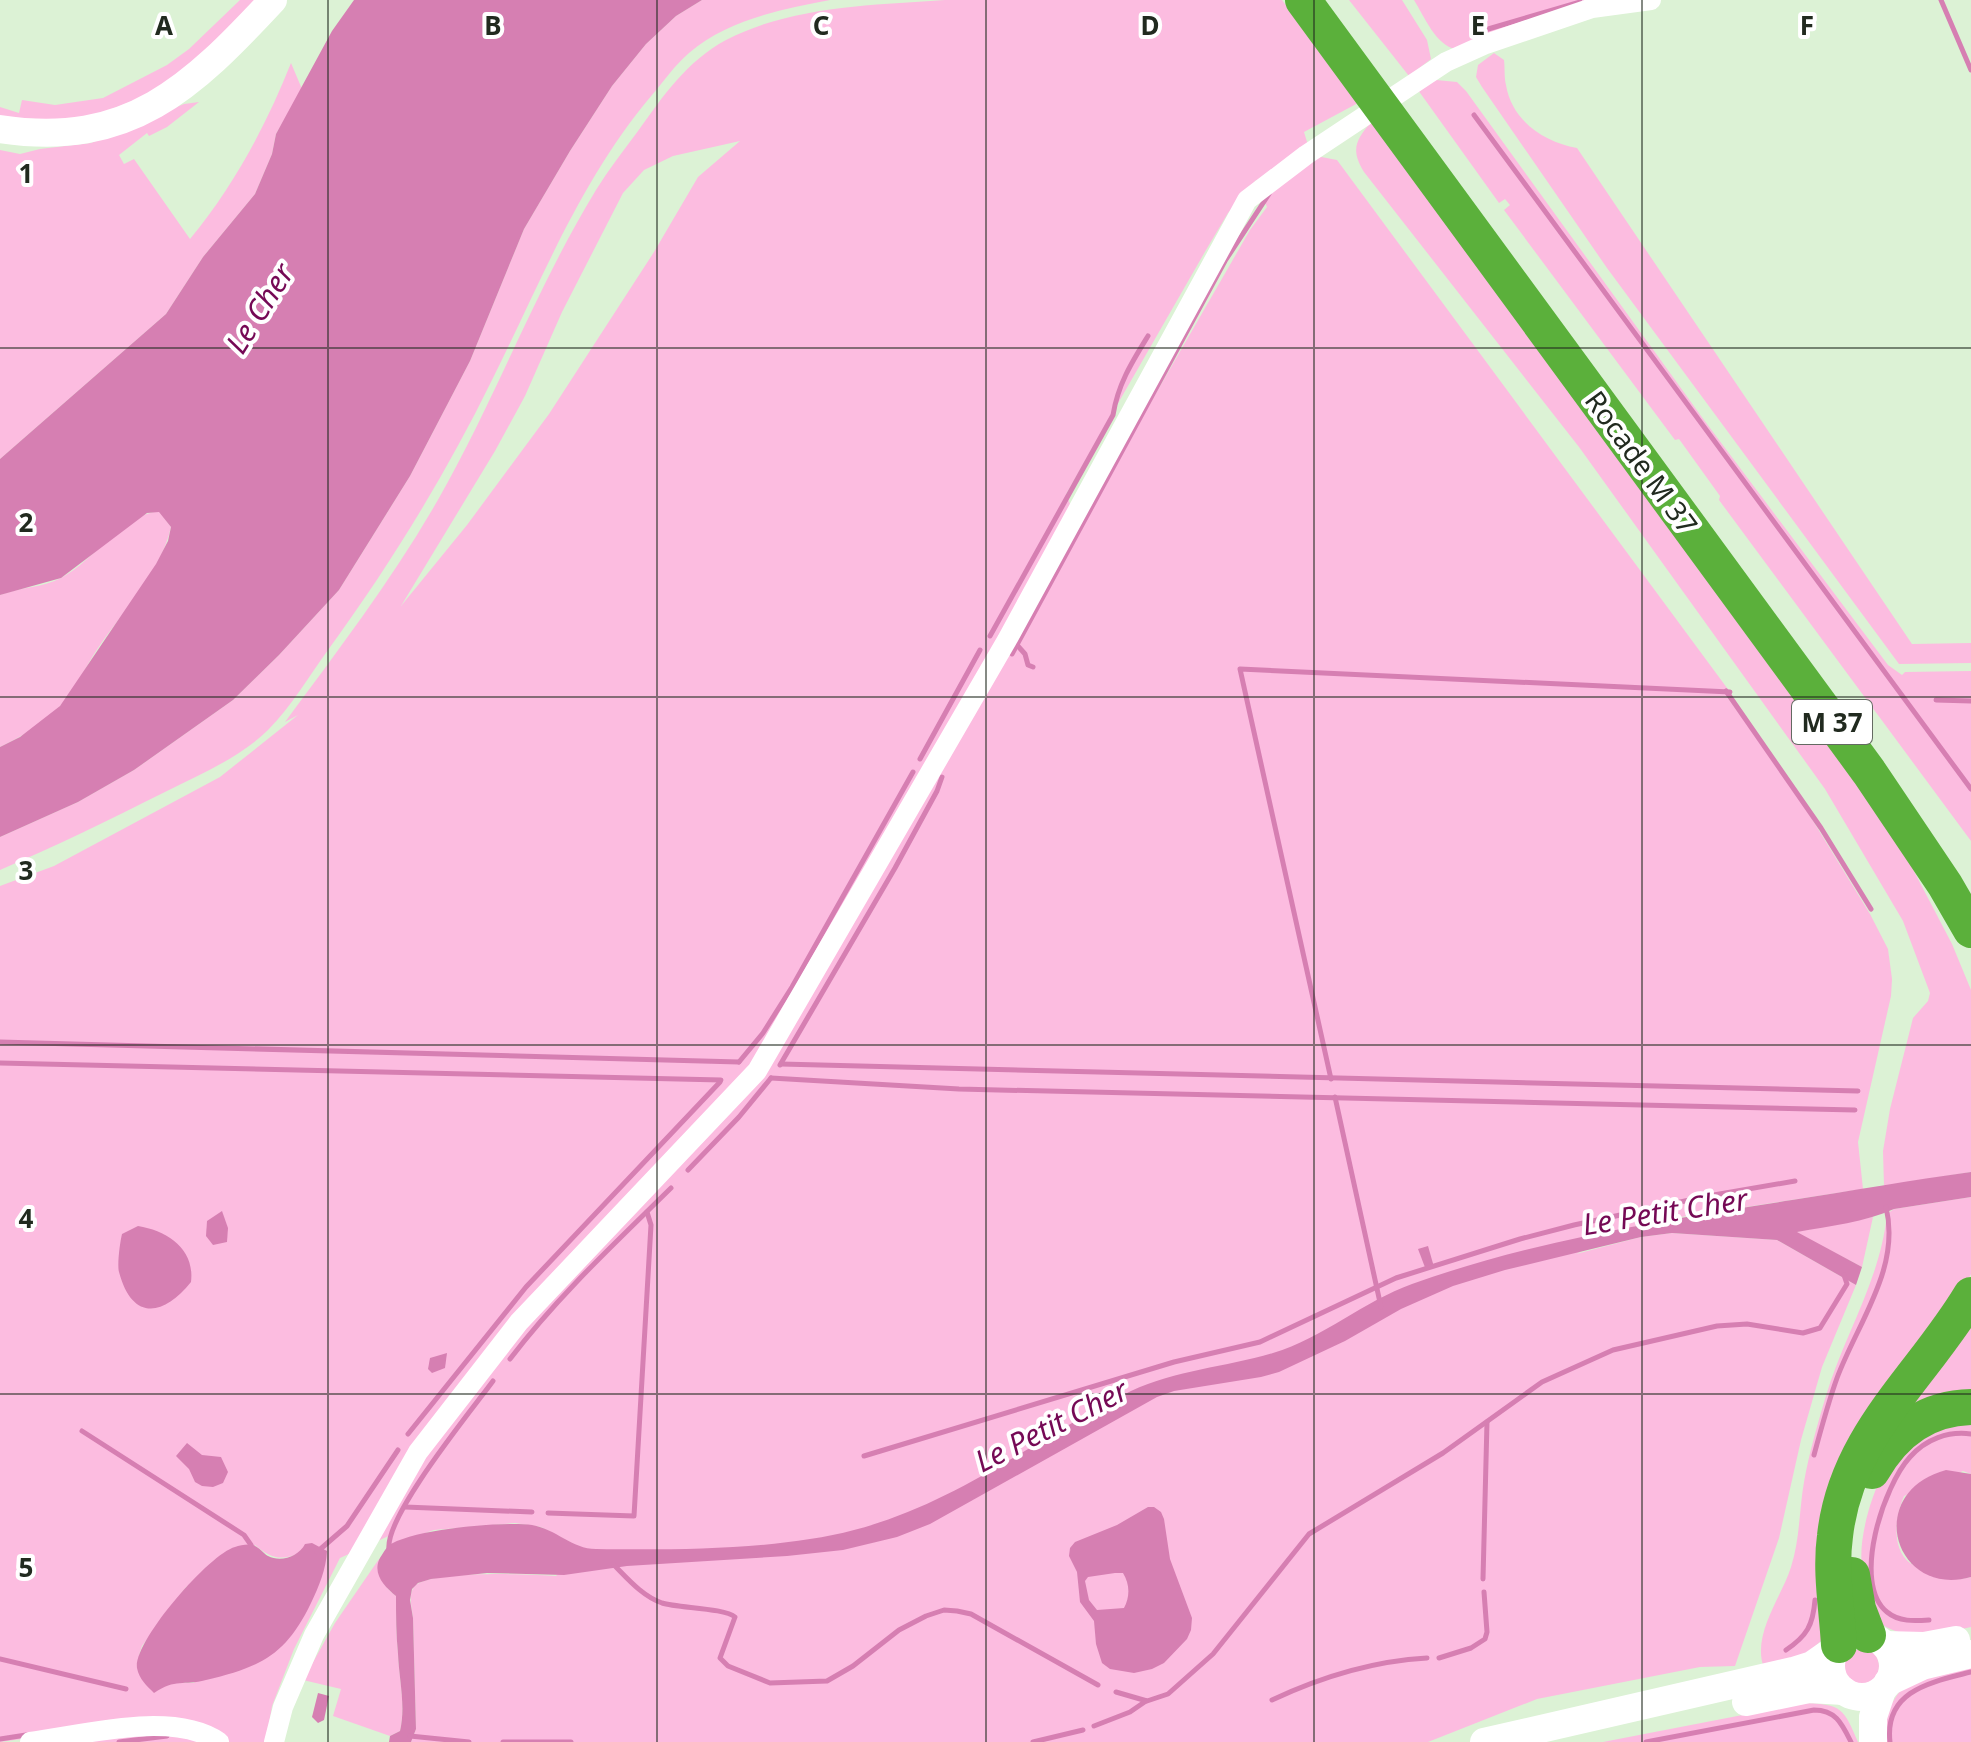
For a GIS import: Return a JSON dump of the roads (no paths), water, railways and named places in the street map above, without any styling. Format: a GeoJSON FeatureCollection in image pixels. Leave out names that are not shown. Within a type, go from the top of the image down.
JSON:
{"type":"FeatureCollection","features":[{"type":"Feature","properties":{"kind":"highway","name":"Rocade M 37"},"geometry":{"type":"LineString","coordinates":[[1320,4],[1693,512],[1901,778],[1971,884]]}},
{"type":"Feature","properties":{"kind":"highway","name":"Rocade M 37"},"geometry":{"type":"LineString","coordinates":[[1693,512],[1937,873],[1971,931]]}},
{"type":"Feature","properties":{"kind":"highway"},"geometry":{"type":"LineString","coordinates":[[1857,1644],[1834,1538],[1846,1483],[1875,1425],[1971,1295]]}},
{"type":"Feature","properties":{"kind":"highway"},"geometry":{"type":"LineString","coordinates":[[1857,1644],[1852,1552],[1861,1504],[1873,1470],[1889,1444],[1918,1420],[1945,1410],[1971,1407]]}},
{"type":"Feature","properties":{"kind":"main road"},"geometry":{"type":"LineString","coordinates":[[0,129],[38,134],[77,132],[136,115],[190,83],[273,0]]}},
{"type":"Feature","properties":{"kind":"main road"},"geometry":{"type":"LineString","coordinates":[[1484,1742],[1793,1671],[1857,1644],[1924,1646],[1971,1637]]}},
{"type":"Feature","properties":{"kind":"main road"},"geometry":{"type":"LineString","coordinates":[[1857,1644],[1892,1659],[1892,1675],[1874,1708],[1872,1738]]}},
{"type":"Feature","properties":{"kind":"main road"},"geometry":{"type":"LineString","coordinates":[[1857,1644],[1831,1667],[1837,1684],[1847,1693],[1872,1738]]}},
{"type":"Feature","properties":{"kind":"main road"},"geometry":{"type":"LineString","coordinates":[[1549,1742],[1809,1689],[1863,1697],[1922,1666],[1971,1654]]}},
{"type":"Feature","properties":{"kind":"street"},"geometry":{"type":"LineString","coordinates":[[274,1742],[283,1707],[314,1635],[418,1452],[519,1322],[757,1071],[1007,640],[1247,200],[1306,155],[1446,62],[1486,44],[1592,8],[1651,0]]}},
{"type":"Feature","properties":{"kind":"street"},"geometry":{"type":"LineString","coordinates":[[30,1742],[157,1725],[201,1732],[219,1742]]}},
{"type":"Feature","properties":{"kind":"water","name":"Le Cher"},"geometry":{"type":"Polygon","coordinates":[[[354,0],[702,0],[676,16],[646,44],[612,86],[570,151],[524,229],[470,361],[410,476],[339,590],[233,700],[134,770],[78,802],[0,837],[0,747],[20,737],[60,706],[156,564],[168,541],[171,527],[159,512],[147,513],[61,578],[0,595],[0,459],[166,314],[203,257],[255,194],[272,154],[276,134],[332,31],[354,0]]]}},
{"type":"Feature","properties":{"kind":"water"},"geometry":{"type":"Polygon","coordinates":[[[1971,1172],[1971,1197],[1894,1209],[1859,1220],[1797,1232],[1862,1267],[1856,1285],[1777,1240],[1672,1233],[1641,1237],[1453,1286],[1401,1309],[1345,1341],[1279,1372],[1174,1391],[1157,1397],[930,1524],[897,1537],[843,1550],[787,1556],[627,1566],[564,1575],[487,1573],[418,1583],[412,1589],[410,1600],[416,1729],[411,1742],[389,1742],[390,1736],[400,1731],[402,1692],[396,1596],[381,1580],[378,1565],[388,1546],[400,1540],[480,1525],[519,1524],[541,1527],[587,1548],[596,1549],[692,1549],[825,1537],[927,1504],[1131,1391],[1183,1373],[1273,1353],[1326,1329],[1394,1291],[1458,1269],[1553,1243],[1648,1224],[1971,1172]]]}},
{"type":"Feature","properties":{"kind":"water"},"geometry":{"type":"Polygon","coordinates":[[[222,1211],[228,1228],[227,1242],[213,1245],[206,1236],[207,1221],[222,1211]]]}},
{"type":"Feature","properties":{"kind":"water"},"geometry":{"type":"Polygon","coordinates":[[[138,1226],[169,1237],[189,1260],[191,1282],[170,1302],[159,1307],[140,1306],[132,1299],[119,1272],[122,1234],[138,1226]]]}},
{"type":"Feature","properties":{"kind":"water"},"geometry":{"type":"Polygon","coordinates":[[[1428,1246],[1434,1267],[1426,1270],[1418,1249],[1428,1246]]]}},
{"type":"Feature","properties":{"kind":"water"},"geometry":{"type":"Polygon","coordinates":[[[447,1353],[445,1368],[432,1373],[428,1369],[430,1358],[447,1353]]]}},
{"type":"Feature","properties":{"kind":"water"},"geometry":{"type":"Polygon","coordinates":[[[187,1443],[202,1455],[221,1457],[228,1472],[223,1483],[213,1487],[195,1482],[189,1469],[176,1456],[187,1443]]]}},
{"type":"Feature","properties":{"kind":"water"},"geometry":{"type":"Polygon","coordinates":[[[1946,1470],[1971,1474],[1971,1577],[1945,1580],[1923,1573],[1908,1559],[1898,1540],[1897,1520],[1904,1500],[1920,1482],[1946,1470]]]}},
{"type":"Feature","properties":{"kind":"water"},"geometry":{"type":"Polygon","coordinates":[[[1148,1507],[1161,1512],[1170,1559],[1192,1618],[1187,1639],[1164,1663],[1134,1673],[1110,1669],[1102,1663],[1094,1621],[1080,1602],[1077,1572],[1069,1556],[1075,1542],[1117,1525],[1148,1507]],[[1123,1573],[1088,1577],[1085,1581],[1089,1600],[1097,1610],[1124,1608],[1128,1590],[1123,1573]]]}},
{"type":"Feature","properties":{"kind":"water"},"geometry":{"type":"Polygon","coordinates":[[[312,1543],[327,1551],[324,1571],[302,1621],[281,1647],[257,1664],[225,1675],[174,1684],[154,1693],[146,1685],[137,1668],[147,1639],[175,1600],[208,1565],[239,1546],[253,1545],[278,1559],[294,1555],[305,1544],[312,1543]]]}},
{"type":"Feature","properties":{"kind":"water"},"geometry":{"type":"Polygon","coordinates":[[[318,1693],[329,1696],[324,1720],[318,1723],[312,1717],[318,1693]]]}},
{"type":"Feature","properties":{"kind":"waterway"},"geometry":{"type":"LineString","coordinates":[[1941,0],[1971,70]]}},
{"type":"Feature","properties":{"kind":"waterway"},"geometry":{"type":"LineString","coordinates":[[1478,32],[1580,2]]}},
{"type":"Feature","properties":{"kind":"waterway"},"geometry":{"type":"LineString","coordinates":[[1474,115],[1971,789]]}},
{"type":"Feature","properties":{"kind":"waterway"},"geometry":{"type":"LineString","coordinates":[[1012,654],[1225,261],[1269,194]]}},
{"type":"Feature","properties":{"kind":"waterway"},"geometry":{"type":"LineString","coordinates":[[990,636],[1113,415],[1122,383],[1148,336]]}},
{"type":"Feature","properties":{"kind":"waterway"},"geometry":{"type":"LineString","coordinates":[[1017,645],[1025,654],[1028,665],[1033,667]]}},
{"type":"Feature","properties":{"kind":"waterway"},"geometry":{"type":"LineString","coordinates":[[920,759],[980,650]]}},
{"type":"Feature","properties":{"kind":"waterway"},"geometry":{"type":"LineString","coordinates":[[1331,1079],[1240,669],[1730,692]]}},
{"type":"Feature","properties":{"kind":"waterway"},"geometry":{"type":"LineString","coordinates":[[1726,691],[1821,828],[1871,909]]}},
{"type":"Feature","properties":{"kind":"waterway"},"geometry":{"type":"LineString","coordinates":[[1936,700],[1971,701]]}},
{"type":"Feature","properties":{"kind":"waterway"},"geometry":{"type":"LineString","coordinates":[[739,1062],[763,1033],[792,987],[913,772]]}},
{"type":"Feature","properties":{"kind":"waterway"},"geometry":{"type":"LineString","coordinates":[[780,1065],[895,868],[942,777]]}},
{"type":"Feature","properties":{"kind":"waterway"},"geometry":{"type":"LineString","coordinates":[[0,1042],[739,1062]]}},
{"type":"Feature","properties":{"kind":"waterway"},"geometry":{"type":"LineString","coordinates":[[0,1063],[721,1080]]}},
{"type":"Feature","properties":{"kind":"waterway"},"geometry":{"type":"LineString","coordinates":[[781,1064],[1858,1091]]}},
{"type":"Feature","properties":{"kind":"waterway"},"geometry":{"type":"LineString","coordinates":[[771,1078],[959,1089],[1855,1110]]}},
{"type":"Feature","properties":{"kind":"waterway"},"geometry":{"type":"LineString","coordinates":[[688,1170],[771,1078]]}},
{"type":"Feature","properties":{"kind":"waterway"},"geometry":{"type":"LineString","coordinates":[[408,1434],[526,1287],[720,1082]]}},
{"type":"Feature","properties":{"kind":"waterway"},"geometry":{"type":"LineString","coordinates":[[1335,1097],[1381,1307]]}},
{"type":"Feature","properties":{"kind":"waterway","name":"Le Petit Cher"},"geometry":{"type":"LineString","coordinates":[[864,1456],[1174,1362],[1260,1342],[1396,1278],[1520,1239],[1708,1196],[1795,1181]]}},
{"type":"Feature","properties":{"kind":"waterway"},"geometry":{"type":"LineString","coordinates":[[510,1359],[567,1292],[671,1188]]}},
{"type":"Feature","properties":{"kind":"waterway"},"geometry":{"type":"LineString","coordinates":[[1814,1455],[1837,1378],[1883,1273],[1888,1252],[1886,1207]]}},
{"type":"Feature","properties":{"kind":"waterway"},"geometry":{"type":"LineString","coordinates":[[548,1513],[634,1516],[651,1225],[647,1212]]}},
{"type":"Feature","properties":{"kind":"waterway"},"geometry":{"type":"LineString","coordinates":[[1116,1692],[1147,1701],[1168,1694],[1213,1654],[1309,1534],[1443,1453],[1542,1382],[1613,1350],[1717,1326],[1747,1324],[1803,1333],[1820,1328],[1847,1284],[1844,1275]]}},
{"type":"Feature","properties":{"kind":"waterway"},"geometry":{"type":"LineString","coordinates":[[389,1549],[391,1534],[414,1489],[493,1381]]}},
{"type":"Feature","properties":{"kind":"waterway"},"geometry":{"type":"LineString","coordinates":[[1483,1579],[1487,1422]]}},
{"type":"Feature","properties":{"kind":"waterway"},"geometry":{"type":"LineString","coordinates":[[82,1431],[244,1535],[251,1545]]}},
{"type":"Feature","properties":{"kind":"waterway"},"geometry":{"type":"LineString","coordinates":[[1929,1620],[1897,1618],[1887,1612],[1877,1598],[1872,1579],[1875,1534],[1890,1489],[1910,1457],[1923,1445],[1938,1438],[1971,1434]]}},
{"type":"Feature","properties":{"kind":"waterway"},"geometry":{"type":"LineString","coordinates":[[317,1552],[347,1526],[398,1450]]}},
{"type":"Feature","properties":{"kind":"waterway"},"geometry":{"type":"LineString","coordinates":[[405,1507],[532,1512]]}},
{"type":"Feature","properties":{"kind":"waterway"},"geometry":{"type":"LineString","coordinates":[[613,1564],[655,1600],[735,1617],[720,1658],[728,1666],[770,1683],[827,1681],[853,1666],[899,1630],[944,1610],[971,1614],[1098,1685]]}},
{"type":"Feature","properties":{"kind":"waterway"},"geometry":{"type":"LineString","coordinates":[[1439,1658],[1471,1648],[1485,1639],[1484,1592]]}},
{"type":"Feature","properties":{"kind":"waterway"},"geometry":{"type":"LineString","coordinates":[[1786,1650],[1808,1629],[1815,1600]]}},
{"type":"Feature","properties":{"kind":"waterway"},"geometry":{"type":"LineString","coordinates":[[1272,1700],[1348,1672],[1427,1658]]}},
{"type":"Feature","properties":{"kind":"waterway"},"geometry":{"type":"LineString","coordinates":[[0,1659],[126,1689]]}},
{"type":"Feature","properties":{"kind":"waterway"},"geometry":{"type":"LineString","coordinates":[[1890,1742],[1890,1724],[1903,1700],[1927,1685],[1971,1672]]}},
{"type":"Feature","properties":{"kind":"waterway"},"geometry":{"type":"LineString","coordinates":[[1094,1726],[1130,1712],[1146,1701]]}},
{"type":"Feature","properties":{"kind":"waterway"},"geometry":{"type":"LineString","coordinates":[[1646,1742],[1814,1710],[1833,1715],[1851,1742]]}},
{"type":"Feature","properties":{"kind":"waterway"},"geometry":{"type":"LineString","coordinates":[[1033,1742],[1083,1730]]}},
{"type":"Feature","properties":{"kind":"waterway"},"geometry":{"type":"LineString","coordinates":[[0,1739],[26,1735]]}},
{"type":"Feature","properties":{"kind":"waterway"},"geometry":{"type":"LineString","coordinates":[[119,1742],[167,1736]]}},
{"type":"Feature","properties":{"kind":"waterway"},"geometry":{"type":"LineString","coordinates":[[410,1736],[469,1742]]}},
{"type":"Feature","properties":{"kind":"waterway"},"geometry":{"type":"LineString","coordinates":[[503,1742],[571,1742]]}}]}
